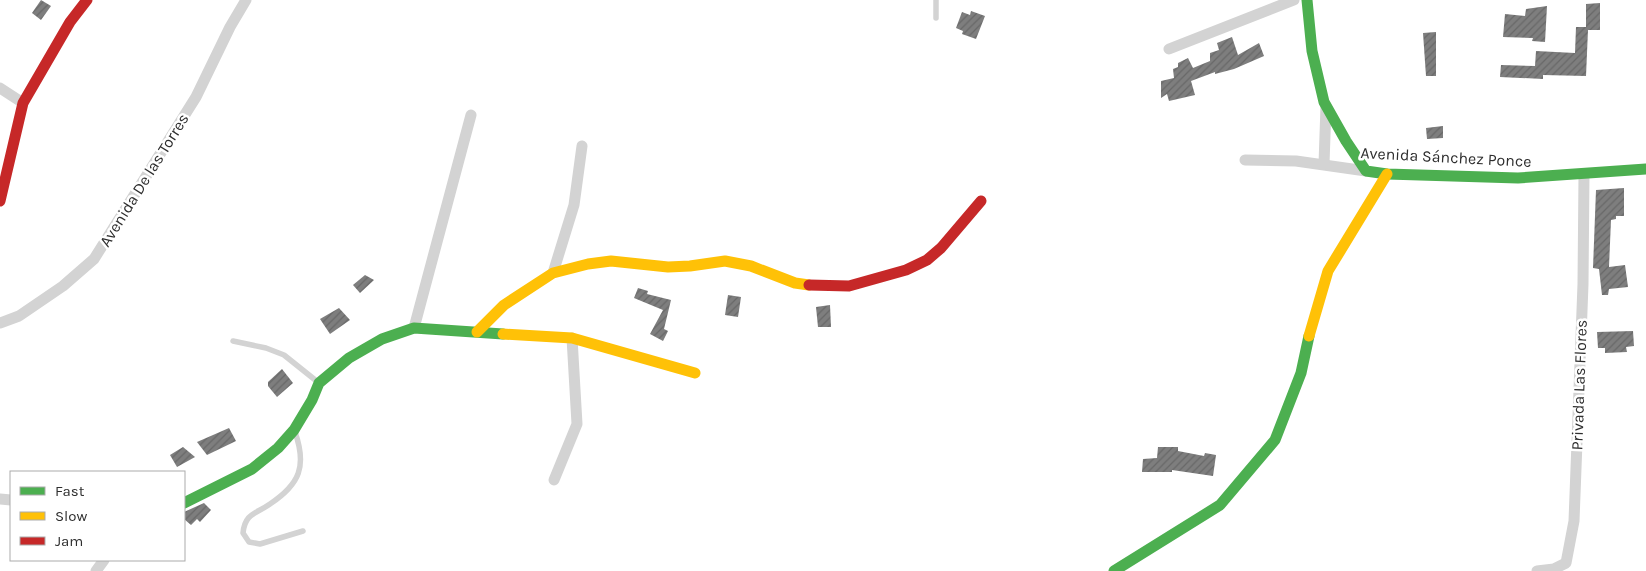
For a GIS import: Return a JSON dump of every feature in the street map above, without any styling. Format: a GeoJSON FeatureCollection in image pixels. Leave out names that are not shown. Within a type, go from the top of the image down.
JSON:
{"type":"FeatureCollection","features":[{"type":"Feature","properties":{"kind":"street"},"geometry":{"type":"LineString","coordinates":[[0,201],[23,104],[70,22],[87,0]]}},
{"type":"Feature","properties":{"kind":"street","name":"Avenida De las Torres"},"geometry":{"type":"LineString","coordinates":[[0,323],[19,316],[63,286],[94,259],[196,97],[230,27],[246,0]]}},
{"type":"Feature","properties":{"kind":"street"},"geometry":{"type":"LineString","coordinates":[[1169,49],[1294,0]]}},
{"type":"Feature","properties":{"kind":"street"},"geometry":{"type":"LineString","coordinates":[[1307,0],[1312,51],[1326,106],[1366,171]]}},
{"type":"Feature","properties":{"kind":"street"},"geometry":{"type":"LineString","coordinates":[[0,88],[23,104]]}},
{"type":"Feature","properties":{"kind":"street"},"geometry":{"type":"LineString","coordinates":[[1324,164],[1326,106]]}},
{"type":"Feature","properties":{"kind":"street"},"geometry":{"type":"LineString","coordinates":[[414,328],[471,115]]}},
{"type":"Feature","properties":{"kind":"street"},"geometry":{"type":"LineString","coordinates":[[553,273],[574,205],[582,146]]}},
{"type":"Feature","properties":{"kind":"street","name":"Avenida Sánchez Ponce"},"geometry":{"type":"LineString","coordinates":[[1245,160],[1324,164],[1387,174],[1518,178],[1584,175],[1621,170],[1646,170]]}},
{"type":"Feature","properties":{"kind":"street"},"geometry":{"type":"LineString","coordinates":[[1114,571],[1220,505],[1275,440],[1301,373],[1311,324],[1328,271],[1387,174]]}},
{"type":"Feature","properties":{"kind":"street","name":"Privada Las Flores"},"geometry":{"type":"LineString","coordinates":[[1537,571],[1565,567],[1574,521],[1583,284],[1584,175]]}},
{"type":"Feature","properties":{"kind":"street"},"geometry":{"type":"LineString","coordinates":[[477,332],[504,305],[553,273],[588,264],[612,262],[668,267],[725,261],[751,266],[794,283],[819,286],[849,286],[906,270],[927,260],[941,248],[981,201]]}},
{"type":"Feature","properties":{"kind":"street"},"geometry":{"type":"LineString","coordinates":[[185,502],[252,469],[278,448],[294,430],[312,400],[319,383],[350,358],[382,339],[414,328],[572,338],[695,373]]}},
{"type":"Feature","properties":{"kind":"street"},"geometry":{"type":"LineString","coordinates":[[554,480],[577,424],[572,338]]}},
{"type":"Feature","properties":{"kind":"lane"},"geometry":{"type":"LineString","coordinates":[[936,0],[936,18]]}},
{"type":"Feature","properties":{"kind":"lane"},"geometry":{"type":"LineString","coordinates":[[233,341],[266,348],[284,355],[319,383]]}},
{"type":"Feature","properties":{"kind":"lane"},"geometry":{"type":"LineString","coordinates":[[294,430],[300,448],[301,467],[292,487],[270,504],[251,514],[244,523],[242,533],[249,542],[260,544],[302,531]]}},
{"type":"Feature","properties":{"kind":"building"},"geometry":{"type":"Polygon","coordinates":[[[41,0],[51,6],[41,20],[32,13],[41,0]]]}},
{"type":"Feature","properties":{"kind":"building"},"geometry":{"type":"Polygon","coordinates":[[[1600,3],[1600,30],[1588,30],[1586,76],[1543,75],[1543,79],[1500,77],[1501,65],[1535,66],[1536,51],[1575,53],[1576,27],[1586,27],[1586,4],[1600,3]]]}},
{"type":"Feature","properties":{"kind":"building"},"geometry":{"type":"Polygon","coordinates":[[[1547,6],[1545,42],[1532,41],[1533,38],[1503,37],[1505,14],[1525,16],[1526,9],[1547,6]]]}},
{"type":"Feature","properties":{"kind":"building"},"geometry":{"type":"Polygon","coordinates":[[[971,11],[985,16],[976,39],[962,34],[963,31],[956,28],[962,12],[970,15],[971,11]]]}},
{"type":"Feature","properties":{"kind":"building"},"geometry":{"type":"Polygon","coordinates":[[[1436,32],[1436,76],[1426,76],[1423,33],[1436,32]]]}},
{"type":"Feature","properties":{"kind":"building"},"geometry":{"type":"Polygon","coordinates":[[[1232,37],[1238,55],[1259,43],[1264,56],[1234,69],[1215,74],[1215,72],[1191,81],[1195,95],[1169,101],[1167,94],[1161,98],[1161,81],[1174,78],[1173,69],[1178,67],[1178,63],[1188,58],[1193,68],[1210,61],[1210,53],[1219,50],[1217,43],[1232,37]]]}},
{"type":"Feature","properties":{"kind":"building"},"geometry":{"type":"Polygon","coordinates":[[[1443,126],[1443,138],[1427,139],[1426,128],[1443,126]]]}},
{"type":"Feature","properties":{"kind":"building"},"geometry":{"type":"Polygon","coordinates":[[[1624,188],[1624,216],[1616,216],[1616,219],[1611,220],[1609,267],[1625,265],[1628,287],[1609,289],[1608,295],[1602,295],[1599,269],[1593,268],[1596,190],[1624,188]]]}},
{"type":"Feature","properties":{"kind":"building"},"geometry":{"type":"Polygon","coordinates":[[[365,275],[374,280],[360,293],[353,285],[365,275]]]}},
{"type":"Feature","properties":{"kind":"building"},"geometry":{"type":"Polygon","coordinates":[[[638,288],[648,291],[647,294],[671,300],[664,329],[668,331],[663,341],[650,334],[663,310],[634,298],[638,288]]]}},
{"type":"Feature","properties":{"kind":"building"},"geometry":{"type":"Polygon","coordinates":[[[728,295],[741,297],[738,317],[725,315],[728,295]]]}},
{"type":"Feature","properties":{"kind":"building"},"geometry":{"type":"Polygon","coordinates":[[[830,305],[831,327],[818,327],[816,307],[830,305]]]}},
{"type":"Feature","properties":{"kind":"building"},"geometry":{"type":"Polygon","coordinates":[[[339,308],[350,320],[330,334],[320,319],[339,308]]]}},
{"type":"Feature","properties":{"kind":"building"},"geometry":{"type":"Polygon","coordinates":[[[1633,331],[1634,346],[1626,347],[1627,352],[1605,353],[1605,348],[1598,348],[1597,332],[1633,331]]]}},
{"type":"Feature","properties":{"kind":"building"},"geometry":{"type":"Polygon","coordinates":[[[282,369],[293,383],[277,397],[268,386],[268,382],[282,369]]]}},
{"type":"Feature","properties":{"kind":"building"},"geometry":{"type":"Polygon","coordinates":[[[229,428],[236,441],[207,455],[197,442],[229,428]]]}},
{"type":"Feature","properties":{"kind":"building"},"geometry":{"type":"Polygon","coordinates":[[[183,447],[195,457],[177,467],[170,455],[183,447]]]}},
{"type":"Feature","properties":{"kind":"building"},"geometry":{"type":"Polygon","coordinates":[[[1158,447],[1178,447],[1178,451],[1204,456],[1205,453],[1216,455],[1213,476],[1172,470],[1172,472],[1142,472],[1143,459],[1157,458],[1158,447]]]}},
{"type":"Feature","properties":{"kind":"building"},"geometry":{"type":"Polygon","coordinates":[[[204,503],[211,510],[200,522],[197,519],[191,525],[185,520],[185,512],[204,503]]]}},
{"type":"Feature","properties":{"kind":"traffic: fast"},"geometry":{"type":"LineString","coordinates":[[1307,0],[1312,51],[1324,102],[1366,171],[1387,174],[1518,178],[1646,169]]}},
{"type":"Feature","properties":{"kind":"traffic: fast"},"geometry":{"type":"LineString","coordinates":[[185,502],[252,469],[278,448],[294,430],[312,400],[319,383],[349,358],[382,339],[414,328],[503,334]]}},
{"type":"Feature","properties":{"kind":"traffic: fast"},"geometry":{"type":"LineString","coordinates":[[1114,571],[1220,505],[1275,440],[1301,373],[1309,336]]}},
{"type":"Feature","properties":{"kind":"traffic: slow"},"geometry":{"type":"LineString","coordinates":[[1309,336],[1328,271],[1387,174]]}},
{"type":"Feature","properties":{"kind":"traffic: slow"},"geometry":{"type":"LineString","coordinates":[[477,332],[504,305],[553,273],[588,264],[611,261],[668,267],[725,261],[751,266],[795,283],[809,285]]}},
{"type":"Feature","properties":{"kind":"traffic: slow"},"geometry":{"type":"LineString","coordinates":[[503,334],[572,338],[695,373]]}},
{"type":"Feature","properties":{"kind":"traffic: jam"},"geometry":{"type":"LineString","coordinates":[[0,201],[23,103],[70,22],[87,0]]}},
{"type":"Feature","properties":{"kind":"traffic: jam"},"geometry":{"type":"LineString","coordinates":[[809,285],[849,286],[906,270],[927,260],[941,248],[981,201]]}}]}
